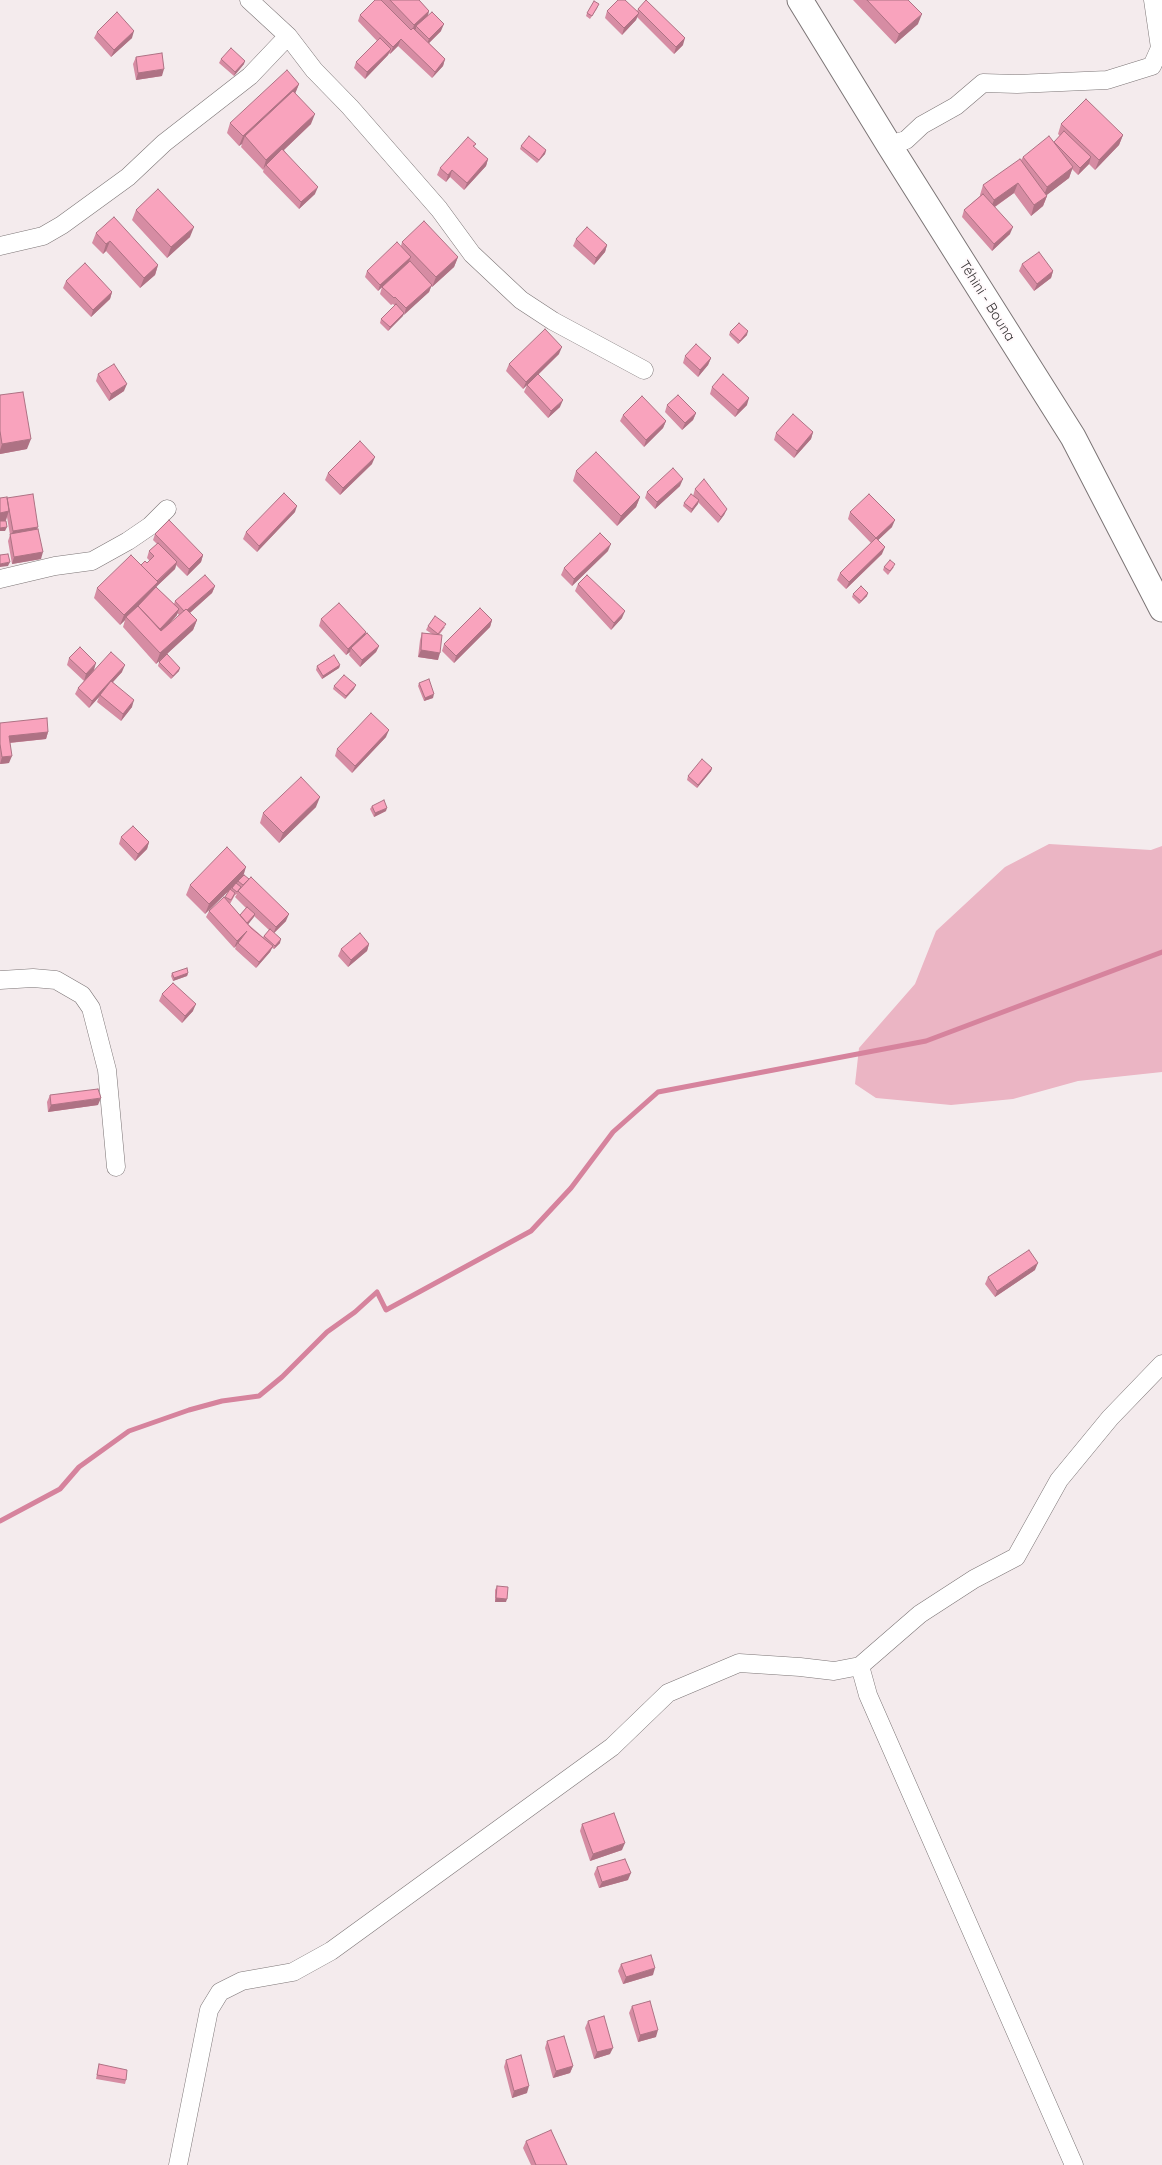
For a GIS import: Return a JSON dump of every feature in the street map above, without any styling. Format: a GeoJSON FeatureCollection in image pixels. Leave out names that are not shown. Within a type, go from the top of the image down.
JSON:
{"type":"FeatureCollection","features":[{"type":"Feature","properties":{"kind":"street"},"geometry":{"type":"LineString","coordinates":[[249,0],[288,36],[314,70],[350,107],[439,209],[472,254],[521,300],[553,321],[644,370]]}},
{"type":"Feature","properties":{"kind":"street","name":"Téhini - Bouna"},"geometry":{"type":"LineString","coordinates":[[800,0],[1072,437],[1162,609]]}},
{"type":"Feature","properties":{"kind":"street"},"geometry":{"type":"LineString","coordinates":[[889,145],[906,140],[922,125],[962,102],[983,83],[1017,84],[1107,80],[1152,66],[1160,48],[1153,0]]}},
{"type":"Feature","properties":{"kind":"street"},"geometry":{"type":"LineString","coordinates":[[0,246],[43,236],[70,220],[128,177],[164,143],[250,76],[288,36]]}},
{"type":"Feature","properties":{"kind":"street"},"geometry":{"type":"LineString","coordinates":[[0,578],[55,566],[92,561],[150,526],[167,509]]}},
{"type":"Feature","properties":{"kind":"street"},"geometry":{"type":"LineString","coordinates":[[0,980],[34,978],[56,980],[82,995],[91,1008],[108,1070],[116,1166]]}},
{"type":"Feature","properties":{"kind":"street"},"geometry":{"type":"LineString","coordinates":[[178,2165],[209,2010],[220,1992],[242,1981],[293,1972],[331,1951],[612,1748],[668,1693],[739,1663],[800,1667],[834,1672],[860,1666],[920,1614],[974,1579],[1016,1557],[1059,1480],[1110,1418],[1162,1364]]}},
{"type":"Feature","properties":{"kind":"street"},"geometry":{"type":"LineString","coordinates":[[860,1666],[872,1704],[1074,2165]]}},
{"type":"Feature","properties":{"kind":"shaded area"},"geometry":{"type":"Polygon","coordinates":[[[1049,844],[1151,850],[1162,846],[1162,1072],[1078,1081],[1013,1099],[951,1105],[876,1098],[855,1084],[859,1048],[915,984],[936,931],[1005,867],[1049,844]]]}},
{"type":"Feature","properties":{"kind":"building"},"geometry":{"type":"Polygon","coordinates":[[[375,0],[381,0],[411,30],[413,28],[445,59],[435,72],[401,39],[393,47],[360,15],[375,0]]]}},
{"type":"Feature","properties":{"kind":"building"},"geometry":{"type":"Polygon","coordinates":[[[390,0],[419,0],[429,11],[414,25],[390,0]]]}},
{"type":"Feature","properties":{"kind":"building"},"geometry":{"type":"Polygon","coordinates":[[[618,0],[625,0],[639,13],[624,28],[607,11],[618,0]]]}},
{"type":"Feature","properties":{"kind":"building"},"geometry":{"type":"Polygon","coordinates":[[[646,0],[685,38],[676,47],[638,9],[646,0]]]}},
{"type":"Feature","properties":{"kind":"building"},"geometry":{"type":"Polygon","coordinates":[[[867,0],[908,0],[922,14],[899,34],[867,0]]]}},
{"type":"Feature","properties":{"kind":"building"},"geometry":{"type":"Polygon","coordinates":[[[594,1],[599,4],[592,16],[587,13],[594,1]]]}},
{"type":"Feature","properties":{"kind":"building"},"geometry":{"type":"Polygon","coordinates":[[[117,12],[134,31],[114,50],[97,32],[117,12]]]}},
{"type":"Feature","properties":{"kind":"building"},"geometry":{"type":"Polygon","coordinates":[[[432,12],[444,24],[429,39],[416,26],[432,12]]]}},
{"type":"Feature","properties":{"kind":"building"},"geometry":{"type":"Polygon","coordinates":[[[380,38],[391,49],[367,72],[356,62],[380,38]]]}},
{"type":"Feature","properties":{"kind":"building"},"geometry":{"type":"Polygon","coordinates":[[[231,48],[245,61],[235,72],[221,59],[231,48]]]}},
{"type":"Feature","properties":{"kind":"building"},"geometry":{"type":"Polygon","coordinates":[[[162,53],[164,69],[138,73],[136,57],[162,53]]]}},
{"type":"Feature","properties":{"kind":"building"},"geometry":{"type":"Polygon","coordinates":[[[287,70],[299,84],[243,136],[230,123],[287,70]]]}},
{"type":"Feature","properties":{"kind":"building"},"geometry":{"type":"Polygon","coordinates":[[[293,91],[315,114],[266,160],[245,136],[293,91]]]}},
{"type":"Feature","properties":{"kind":"building"},"geometry":{"type":"Polygon","coordinates":[[[1086,99],[1123,135],[1099,160],[1061,124],[1086,99]]]}},
{"type":"Feature","properties":{"kind":"building"},"geometry":{"type":"Polygon","coordinates":[[[1064,131],[1091,157],[1080,168],[1054,142],[1064,131]]]}},
{"type":"Feature","properties":{"kind":"building"},"geometry":{"type":"Polygon","coordinates":[[[529,136],[546,150],[539,160],[521,146],[529,136]]]}},
{"type":"Feature","properties":{"kind":"building"},"geometry":{"type":"Polygon","coordinates":[[[1049,136],[1073,167],[1047,187],[1023,157],[1049,136]]]}},
{"type":"Feature","properties":{"kind":"building"},"geometry":{"type":"Polygon","coordinates":[[[468,137],[476,144],[473,146],[488,159],[467,183],[452,170],[448,175],[440,168],[468,137]]]}},
{"type":"Feature","properties":{"kind":"building"},"geometry":{"type":"Polygon","coordinates":[[[282,149],[318,187],[301,202],[266,165],[282,149]]]}},
{"type":"Feature","properties":{"kind":"building"},"geometry":{"type":"Polygon","coordinates":[[[1020,159],[1047,196],[1034,205],[1018,183],[994,200],[983,185],[1020,159]]]}},
{"type":"Feature","properties":{"kind":"building"},"geometry":{"type":"Polygon","coordinates":[[[158,189],[194,227],[171,247],[136,210],[158,189]]]}},
{"type":"Feature","properties":{"kind":"building"},"geometry":{"type":"Polygon","coordinates":[[[983,194],[1013,227],[994,244],[964,210],[983,194]]]}},
{"type":"Feature","properties":{"kind":"building"},"geometry":{"type":"Polygon","coordinates":[[[114,217],[158,265],[144,278],[110,241],[106,244],[96,233],[114,217]]]}},
{"type":"Feature","properties":{"kind":"building"},"geometry":{"type":"Polygon","coordinates":[[[424,221],[458,257],[436,277],[402,242],[424,221]]]}},
{"type":"Feature","properties":{"kind":"building"},"geometry":{"type":"Polygon","coordinates":[[[587,227],[607,245],[596,258],[576,239],[587,227]]]}},
{"type":"Feature","properties":{"kind":"building"},"geometry":{"type":"Polygon","coordinates":[[[397,242],[411,257],[380,285],[367,271],[397,242]]]}},
{"type":"Feature","properties":{"kind":"building"},"geometry":{"type":"Polygon","coordinates":[[[1039,252],[1053,271],[1037,284],[1022,264],[1039,252]]]}},
{"type":"Feature","properties":{"kind":"building"},"geometry":{"type":"Polygon","coordinates":[[[410,261],[432,285],[406,308],[382,287],[410,261]]]}},
{"type":"Feature","properties":{"kind":"building"},"geometry":{"type":"Polygon","coordinates":[[[85,263],[112,292],[93,310],[66,281],[85,263]]]}},
{"type":"Feature","properties":{"kind":"building"},"geometry":{"type":"Polygon","coordinates":[[[396,304],[404,313],[390,327],[381,319],[396,304]]]}},
{"type":"Feature","properties":{"kind":"building"},"geometry":{"type":"Polygon","coordinates":[[[739,323],[748,331],[740,341],[730,332],[739,323]]]}},
{"type":"Feature","properties":{"kind":"building"},"geometry":{"type":"Polygon","coordinates":[[[545,329],[562,347],[526,382],[509,364],[545,329]]]}},
{"type":"Feature","properties":{"kind":"building"},"geometry":{"type":"Polygon","coordinates":[[[696,344],[711,358],[700,370],[685,356],[696,344]]]}},
{"type":"Feature","properties":{"kind":"building"},"geometry":{"type":"Polygon","coordinates":[[[114,364],[127,384],[111,394],[98,374],[114,364]]]}},
{"type":"Feature","properties":{"kind":"building"},"geometry":{"type":"Polygon","coordinates":[[[538,374],[563,400],[551,411],[527,385],[538,374]]]}},
{"type":"Feature","properties":{"kind":"building"},"geometry":{"type":"Polygon","coordinates":[[[723,374],[749,398],[738,410],[712,387],[723,374]]]}},
{"type":"Feature","properties":{"kind":"building"},"geometry":{"type":"Polygon","coordinates":[[[23,392],[31,439],[2,444],[0,395],[23,392]]]}},
{"type":"Feature","properties":{"kind":"building"},"geometry":{"type":"Polygon","coordinates":[[[678,395],[696,413],[685,423],[667,405],[678,395]]]}},
{"type":"Feature","properties":{"kind":"building"},"geometry":{"type":"Polygon","coordinates":[[[642,396],[666,421],[646,440],[623,415],[642,396]]]}},
{"type":"Feature","properties":{"kind":"building"},"geometry":{"type":"Polygon","coordinates":[[[793,414],[813,432],[797,451],[776,433],[793,414]]]}},
{"type":"Feature","properties":{"kind":"building"},"geometry":{"type":"Polygon","coordinates":[[[360,441],[375,457],[343,488],[328,473],[360,441]]]}},
{"type":"Feature","properties":{"kind":"building"},"geometry":{"type":"Polygon","coordinates":[[[596,452],[640,497],[621,516],[576,471],[596,452]]]}},
{"type":"Feature","properties":{"kind":"building"},"geometry":{"type":"Polygon","coordinates":[[[673,468],[683,479],[657,502],[647,492],[673,468]]]}},
{"type":"Feature","properties":{"kind":"building"},"geometry":{"type":"Polygon","coordinates":[[[704,479],[727,509],[721,517],[695,489],[704,479]]]}},
{"type":"Feature","properties":{"kind":"building"},"geometry":{"type":"Polygon","coordinates":[[[284,493],[297,506],[259,546],[246,532],[284,493]]]}},
{"type":"Feature","properties":{"kind":"building"},"geometry":{"type":"Polygon","coordinates":[[[33,494],[38,527],[13,531],[7,498],[33,494]]]}},
{"type":"Feature","properties":{"kind":"building"},"geometry":{"type":"Polygon","coordinates":[[[691,494],[699,500],[692,509],[684,503],[691,494]]]}},
{"type":"Feature","properties":{"kind":"building"},"geometry":{"type":"Polygon","coordinates":[[[869,494],[895,520],[876,538],[850,512],[869,494]]]}},
{"type":"Feature","properties":{"kind":"building"},"geometry":{"type":"Polygon","coordinates":[[[7,497],[9,511],[0,513],[0,498],[7,497]]]}},
{"type":"Feature","properties":{"kind":"building"},"geometry":{"type":"Polygon","coordinates":[[[169,520],[203,555],[189,569],[155,534],[169,520]]]}},
{"type":"Feature","properties":{"kind":"building"},"geometry":{"type":"Polygon","coordinates":[[[0,521],[6,521],[7,527],[0,528],[0,521]]]}},
{"type":"Feature","properties":{"kind":"building"},"geometry":{"type":"Polygon","coordinates":[[[38,529],[43,552],[14,557],[10,534],[38,529]]]}},
{"type":"Feature","properties":{"kind":"building"},"geometry":{"type":"Polygon","coordinates":[[[600,533],[611,544],[574,579],[564,568],[600,533]]]}},
{"type":"Feature","properties":{"kind":"building"},"geometry":{"type":"Polygon","coordinates":[[[876,538],[885,547],[849,582],[840,573],[876,538]]]}},
{"type":"Feature","properties":{"kind":"building"},"geometry":{"type":"Polygon","coordinates":[[[158,543],[177,562],[157,581],[141,565],[145,561],[147,563],[154,556],[149,551],[158,543]]]}},
{"type":"Feature","properties":{"kind":"building"},"geometry":{"type":"Polygon","coordinates":[[[8,554],[10,562],[0,564],[0,555],[8,554]]]}},
{"type":"Feature","properties":{"kind":"building"},"geometry":{"type":"Polygon","coordinates":[[[131,555],[158,582],[124,615],[97,588],[131,555]]]}},
{"type":"Feature","properties":{"kind":"building"},"geometry":{"type":"Polygon","coordinates":[[[890,560],[895,564],[890,571],[884,567],[890,560]]]}},
{"type":"Feature","properties":{"kind":"building"},"geometry":{"type":"Polygon","coordinates":[[[205,575],[215,586],[184,611],[175,601],[205,575]]]}},
{"type":"Feature","properties":{"kind":"building"},"geometry":{"type":"Polygon","coordinates":[[[587,575],[625,611],[614,623],[578,584],[587,575]]]}},
{"type":"Feature","properties":{"kind":"building"},"geometry":{"type":"Polygon","coordinates":[[[861,586],[868,593],[861,601],[853,594],[861,586]]]}},
{"type":"Feature","properties":{"kind":"building"},"geometry":{"type":"Polygon","coordinates":[[[156,587],[179,609],[160,629],[137,607],[156,587]]]}},
{"type":"Feature","properties":{"kind":"building"},"geometry":{"type":"Polygon","coordinates":[[[339,603],[366,632],[348,649],[321,619],[339,603]]]}},
{"type":"Feature","properties":{"kind":"building"},"geometry":{"type":"Polygon","coordinates":[[[138,606],[161,631],[186,609],[197,620],[160,653],[126,617],[138,606]]]}},
{"type":"Feature","properties":{"kind":"building"},"geometry":{"type":"Polygon","coordinates":[[[480,608],[492,620],[456,656],[444,644],[480,608]]]}},
{"type":"Feature","properties":{"kind":"building"},"geometry":{"type":"Polygon","coordinates":[[[435,616],[446,624],[438,634],[428,626],[435,616]]]}},
{"type":"Feature","properties":{"kind":"building"},"geometry":{"type":"Polygon","coordinates":[[[367,633],[379,646],[362,660],[351,648],[367,633]]]}},
{"type":"Feature","properties":{"kind":"building"},"geometry":{"type":"Polygon","coordinates":[[[422,633],[442,635],[440,653],[421,650],[422,633]]]}},
{"type":"Feature","properties":{"kind":"building"},"geometry":{"type":"Polygon","coordinates":[[[80,647],[96,663],[86,674],[69,658],[80,647]]]}},
{"type":"Feature","properties":{"kind":"building"},"geometry":{"type":"Polygon","coordinates":[[[111,652],[125,665],[92,701],[78,688],[111,652]]]}},
{"type":"Feature","properties":{"kind":"building"},"geometry":{"type":"Polygon","coordinates":[[[167,654],[180,668],[173,676],[159,662],[167,654]]]}},
{"type":"Feature","properties":{"kind":"building"},"geometry":{"type":"Polygon","coordinates":[[[334,655],[340,665],[323,676],[317,666],[334,655]]]}},
{"type":"Feature","properties":{"kind":"building"},"geometry":{"type":"Polygon","coordinates":[[[344,675],[356,685],[346,696],[334,686],[344,675]]]}},
{"type":"Feature","properties":{"kind":"building"},"geometry":{"type":"Polygon","coordinates":[[[429,679],[434,694],[425,698],[419,683],[429,679]]]}},
{"type":"Feature","properties":{"kind":"building"},"geometry":{"type":"Polygon","coordinates":[[[111,681],[134,700],[123,714],[100,695],[111,681]]]}},
{"type":"Feature","properties":{"kind":"building"},"geometry":{"type":"Polygon","coordinates":[[[371,713],[389,730],[355,766],[337,749],[371,713]]]}},
{"type":"Feature","properties":{"kind":"building"},"geometry":{"type":"Polygon","coordinates":[[[47,718],[48,732],[9,736],[12,756],[2,757],[0,723],[47,718]]]}},
{"type":"Feature","properties":{"kind":"building"},"geometry":{"type":"Polygon","coordinates":[[[702,759],[712,768],[698,785],[688,776],[702,759]]]}},
{"type":"Feature","properties":{"kind":"building"},"geometry":{"type":"Polygon","coordinates":[[[301,777],[320,797],[283,833],[263,813],[301,777]]]}},
{"type":"Feature","properties":{"kind":"building"},"geometry":{"type":"Polygon","coordinates":[[[384,800],[387,808],[375,813],[372,806],[384,800]]]}},
{"type":"Feature","properties":{"kind":"building"},"geometry":{"type":"Polygon","coordinates":[[[133,826],[149,842],[138,854],[121,837],[133,826]]]}},
{"type":"Feature","properties":{"kind":"building"},"geometry":{"type":"Polygon","coordinates":[[[227,847],[246,867],[209,904],[190,885],[227,847]]]}},
{"type":"Feature","properties":{"kind":"building"},"geometry":{"type":"Polygon","coordinates":[[[244,875],[249,879],[243,885],[238,881],[244,875]]]}},
{"type":"Feature","properties":{"kind":"building"},"geometry":{"type":"Polygon","coordinates":[[[251,877],[289,914],[276,927],[238,891],[251,877]]]}},
{"type":"Feature","properties":{"kind":"building"},"geometry":{"type":"Polygon","coordinates":[[[236,883],[241,887],[237,892],[232,888],[236,883]]]}},
{"type":"Feature","properties":{"kind":"building"},"geometry":{"type":"Polygon","coordinates":[[[230,889],[235,893],[231,900],[225,897],[230,889]]]}},
{"type":"Feature","properties":{"kind":"building"},"geometry":{"type":"Polygon","coordinates":[[[224,897],[251,928],[273,946],[259,962],[238,943],[247,931],[237,941],[209,911],[224,897]]]}},
{"type":"Feature","properties":{"kind":"building"},"geometry":{"type":"Polygon","coordinates":[[[247,907],[255,914],[247,923],[240,915],[247,907]]]}},
{"type":"Feature","properties":{"kind":"building"},"geometry":{"type":"Polygon","coordinates":[[[270,929],[281,939],[275,946],[264,936],[270,929]]]}},
{"type":"Feature","properties":{"kind":"building"},"geometry":{"type":"Polygon","coordinates":[[[360,933],[369,944],[351,960],[341,949],[360,933]]]}},
{"type":"Feature","properties":{"kind":"building"},"geometry":{"type":"Polygon","coordinates":[[[187,968],[188,973],[174,978],[172,973],[187,968]]]}},
{"type":"Feature","properties":{"kind":"building"},"geometry":{"type":"Polygon","coordinates":[[[173,983],[196,1004],[185,1016],[162,994],[173,983]]]}},
{"type":"Feature","properties":{"kind":"building"},"geometry":{"type":"Polygon","coordinates":[[[98,1089],[101,1098],[51,1105],[50,1095],[98,1089]]]}},
{"type":"Feature","properties":{"kind":"building"},"geometry":{"type":"Polygon","coordinates":[[[1029,1250],[1038,1263],[997,1291],[988,1277],[1029,1250]]]}},
{"type":"Feature","properties":{"kind":"building"},"geometry":{"type":"Polygon","coordinates":[[[497,1586],[508,1587],[507,1599],[496,1598],[497,1586]]]}},
{"type":"Feature","properties":{"kind":"building"},"geometry":{"type":"Polygon","coordinates":[[[614,1813],[625,1843],[593,1854],[582,1824],[614,1813]]]}},
{"type":"Feature","properties":{"kind":"building"},"geometry":{"type":"Polygon","coordinates":[[[625,1859],[631,1873],[602,1882],[597,1867],[625,1859]]]}},
{"type":"Feature","properties":{"kind":"building"},"geometry":{"type":"Polygon","coordinates":[[[651,1955],[655,1968],[626,1977],[621,1964],[651,1955]]]}},
{"type":"Feature","properties":{"kind":"building"},"geometry":{"type":"Polygon","coordinates":[[[650,2001],[658,2030],[640,2035],[632,2006],[650,2001]]]}},
{"type":"Feature","properties":{"kind":"building"},"geometry":{"type":"Polygon","coordinates":[[[604,2016],[613,2048],[597,2052],[588,2021],[604,2016]]]}},
{"type":"Feature","properties":{"kind":"building"},"geometry":{"type":"Polygon","coordinates":[[[564,2036],[573,2066],[556,2071],[547,2041],[564,2036]]]}},
{"type":"Feature","properties":{"kind":"building"},"geometry":{"type":"Polygon","coordinates":[[[521,2055],[529,2086],[514,2091],[506,2060],[521,2055]]]}},
{"type":"Feature","properties":{"kind":"building"},"geometry":{"type":"Polygon","coordinates":[[[99,2064],[127,2070],[126,2080],[97,2075],[99,2064]]]}},
{"type":"Feature","properties":{"kind":"building"},"geometry":{"type":"Polygon","coordinates":[[[551,2130],[567,2165],[536,2165],[526,2141],[551,2130]]]}},
{"type":"Feature","properties":{"kind":"waterway"},"geometry":{"type":"LineString","coordinates":[[0,1521],[60,1489],[79,1467],[129,1431],[189,1410],[222,1401],[259,1396],[282,1377],[327,1332],[355,1312],[377,1292],[386,1310],[531,1231],[571,1188],[613,1132],[658,1092],[926,1041],[1162,952]]}}]}
